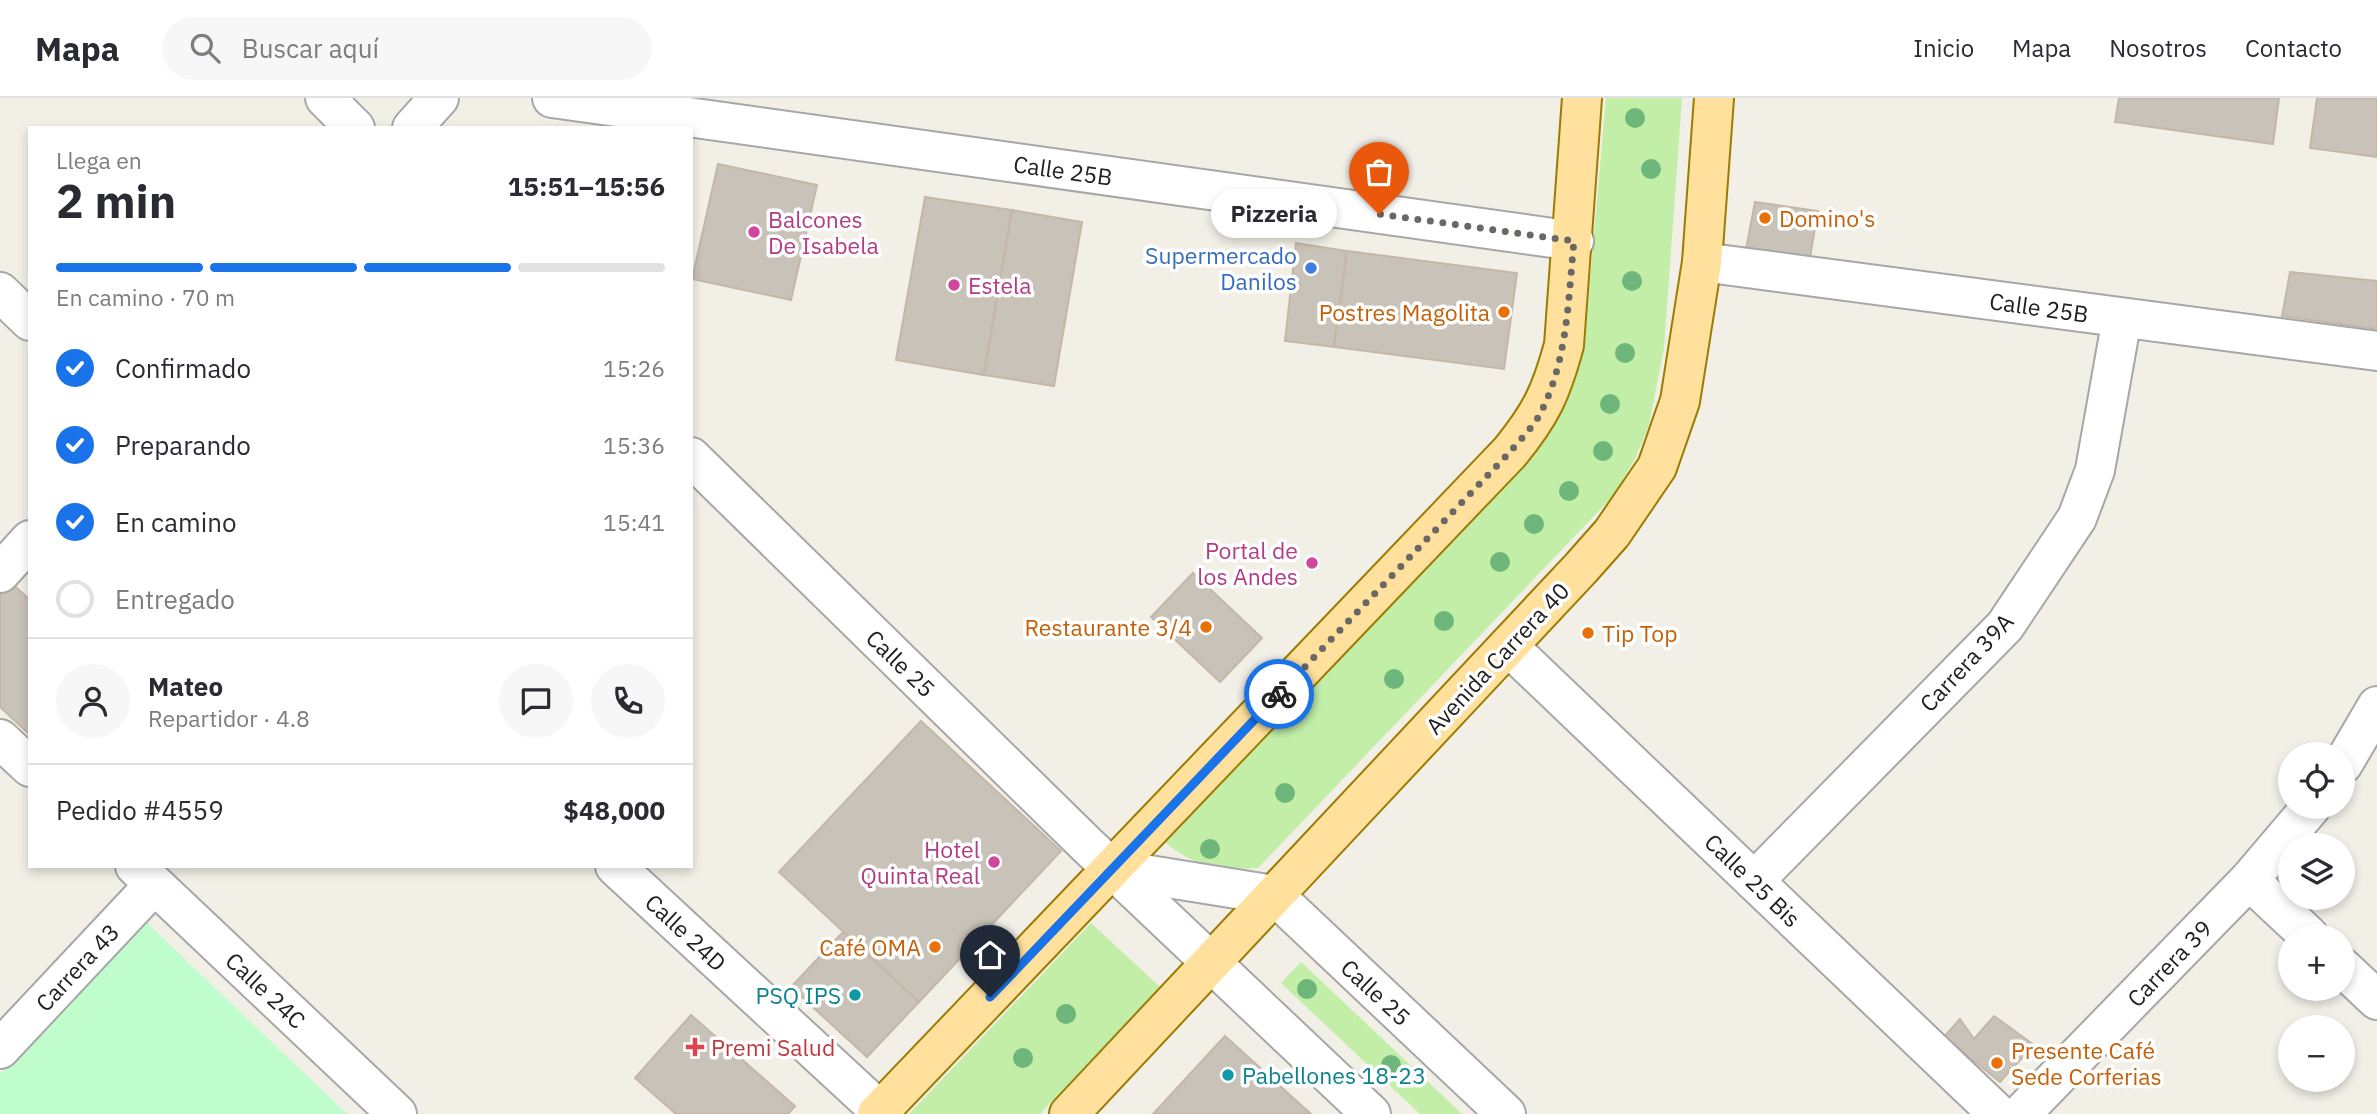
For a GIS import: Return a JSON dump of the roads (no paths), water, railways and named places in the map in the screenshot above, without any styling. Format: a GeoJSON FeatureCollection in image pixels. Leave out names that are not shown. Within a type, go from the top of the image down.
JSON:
{"type":"FeatureCollection","features":[{"type":"Feature","properties":{"kind":"main road"},"geometry":{"type":"LineString","coordinates":[[879,1113],[1510,452],[1539,416],[1554,383],[1564,345],[1574,241],[1582,98]]}},
{"type":"Feature","properties":{"kind":"main road","name":"Avenida Carrera 40"},"geometry":{"type":"LineString","coordinates":[[1069,1114],[1612,533],[1657,467],[1680,401],[1702,262],[1714,98]]}},
{"type":"Feature","properties":{"kind":"street"},"geometry":{"type":"LineString","coordinates":[[325,98],[353,126]]}},
{"type":"Feature","properties":{"kind":"street"},"geometry":{"type":"LineString","coordinates":[[414,126],[439,98]]}},
{"type":"Feature","properties":{"kind":"street","name":"Calle 25B"},"geometry":{"type":"LineString","coordinates":[[552,98],[748,112],[1574,241]]}},
{"type":"Feature","properties":{"kind":"street","name":"Calle 25B"},"geometry":{"type":"LineString","coordinates":[[1702,262],[2377,351]]}},
{"type":"Feature","properties":{"kind":"street"},"geometry":{"type":"LineString","coordinates":[[0,292],[28,319]]}},
{"type":"Feature","properties":{"kind":"street","name":"Carrera 39A"},"geometry":{"type":"LineString","coordinates":[[1754,881],[2005,626],[2077,518],[2095,470],[2122,317]]}},
{"type":"Feature","properties":{"kind":"street","name":"Calle 25"},"geometry":{"type":"LineString","coordinates":[[693,459],[1112,869],[1371,1114]]}},
{"type":"Feature","properties":{"kind":"street"},"geometry":{"type":"LineString","coordinates":[[0,572],[28,542]]}},
{"type":"Feature","properties":{"kind":"street","name":"Calle 25 Bis"},"geometry":{"type":"LineString","coordinates":[[1508,646],[1998,1114]]}},
{"type":"Feature","properties":{"kind":"street"},"geometry":{"type":"LineString","coordinates":[[2355,744],[2377,706]]}},
{"type":"Feature","properties":{"kind":"street"},"geometry":{"type":"LineString","coordinates":[[0,739],[28,765]]}},
{"type":"Feature","properties":{"kind":"street","name":"Carrera 39"},"geometry":{"type":"LineString","coordinates":[[2021,1114],[2249,880],[2301,819]]}},
{"type":"Feature","properties":{"kind":"street","name":"Calle 24D"},"geometry":{"type":"LineString","coordinates":[[617,868],[879,1113]]}},
{"type":"Feature","properties":{"kind":"street"},"geometry":{"type":"LineString","coordinates":[[1112,869],[1274,895]]}},
{"type":"Feature","properties":{"kind":"street","name":"Carrera 43"},"geometry":{"type":"LineString","coordinates":[[0,1049],[144,875]]}},
{"type":"Feature","properties":{"kind":"street","name":"Calle 24C"},"geometry":{"type":"LineString","coordinates":[[144,875],[397,1114]]}},
{"type":"Feature","properties":{"kind":"street"},"geometry":{"type":"LineString","coordinates":[[2249,880],[2296,924]]}},
{"type":"Feature","properties":{"kind":"street","name":"Calle 25"},"geometry":{"type":"LineString","coordinates":[[1274,895],[1506,1114]]}},
{"type":"Feature","properties":{"kind":"street"},"geometry":{"type":"LineString","coordinates":[[2355,979],[2377,1000]]}},
{"type":"Feature","properties":{"kind":"place","name":"Pizzeria"},"geometry":{"type":"Point","coordinates":[1379,214]}},
{"type":"Feature","properties":{"kind":"place","name":"Domino's"},"geometry":{"type":"Point","coordinates":[1765,218]}},
{"type":"Feature","properties":{"kind":"place","name":"Balcones De Isabela"},"geometry":{"type":"Point","coordinates":[754,232]}},
{"type":"Feature","properties":{"kind":"place","name":"Supermercado Danilos"},"geometry":{"type":"Point","coordinates":[1311,268]}},
{"type":"Feature","properties":{"kind":"place","name":"Estela"},"geometry":{"type":"Point","coordinates":[954,285]}},
{"type":"Feature","properties":{"kind":"place","name":"Postres Magolita"},"geometry":{"type":"Point","coordinates":[1504,312]}},
{"type":"Feature","properties":{"kind":"place","name":"Portal de los Andes"},"geometry":{"type":"Point","coordinates":[1312,563]}},
{"type":"Feature","properties":{"kind":"place","name":"Restaurante 3/4"},"geometry":{"type":"Point","coordinates":[1206,627]}},
{"type":"Feature","properties":{"kind":"place","name":"Tip Top"},"geometry":{"type":"Point","coordinates":[1588,633]}},
{"type":"Feature","properties":{"kind":"place","name":"Hotel Quinta Real"},"geometry":{"type":"Point","coordinates":[994,862]}},
{"type":"Feature","properties":{"kind":"place","name":"Café OMA"},"geometry":{"type":"Point","coordinates":[935,947]}},
{"type":"Feature","properties":{"kind":"place","name":"PSQ IPS"},"geometry":{"type":"Point","coordinates":[855,995]}},
{"type":"Feature","properties":{"kind":"place","name":"Premi Salud"},"geometry":{"type":"Point","coordinates":[695,1047]}},
{"type":"Feature","properties":{"kind":"place","name":"Presente Café Sede Corferias"},"geometry":{"type":"Point","coordinates":[1997,1063]}},
{"type":"Feature","properties":{"kind":"place","name":"Pabellones 18-23"},"geometry":{"type":"Point","coordinates":[1228,1075]}}]}
